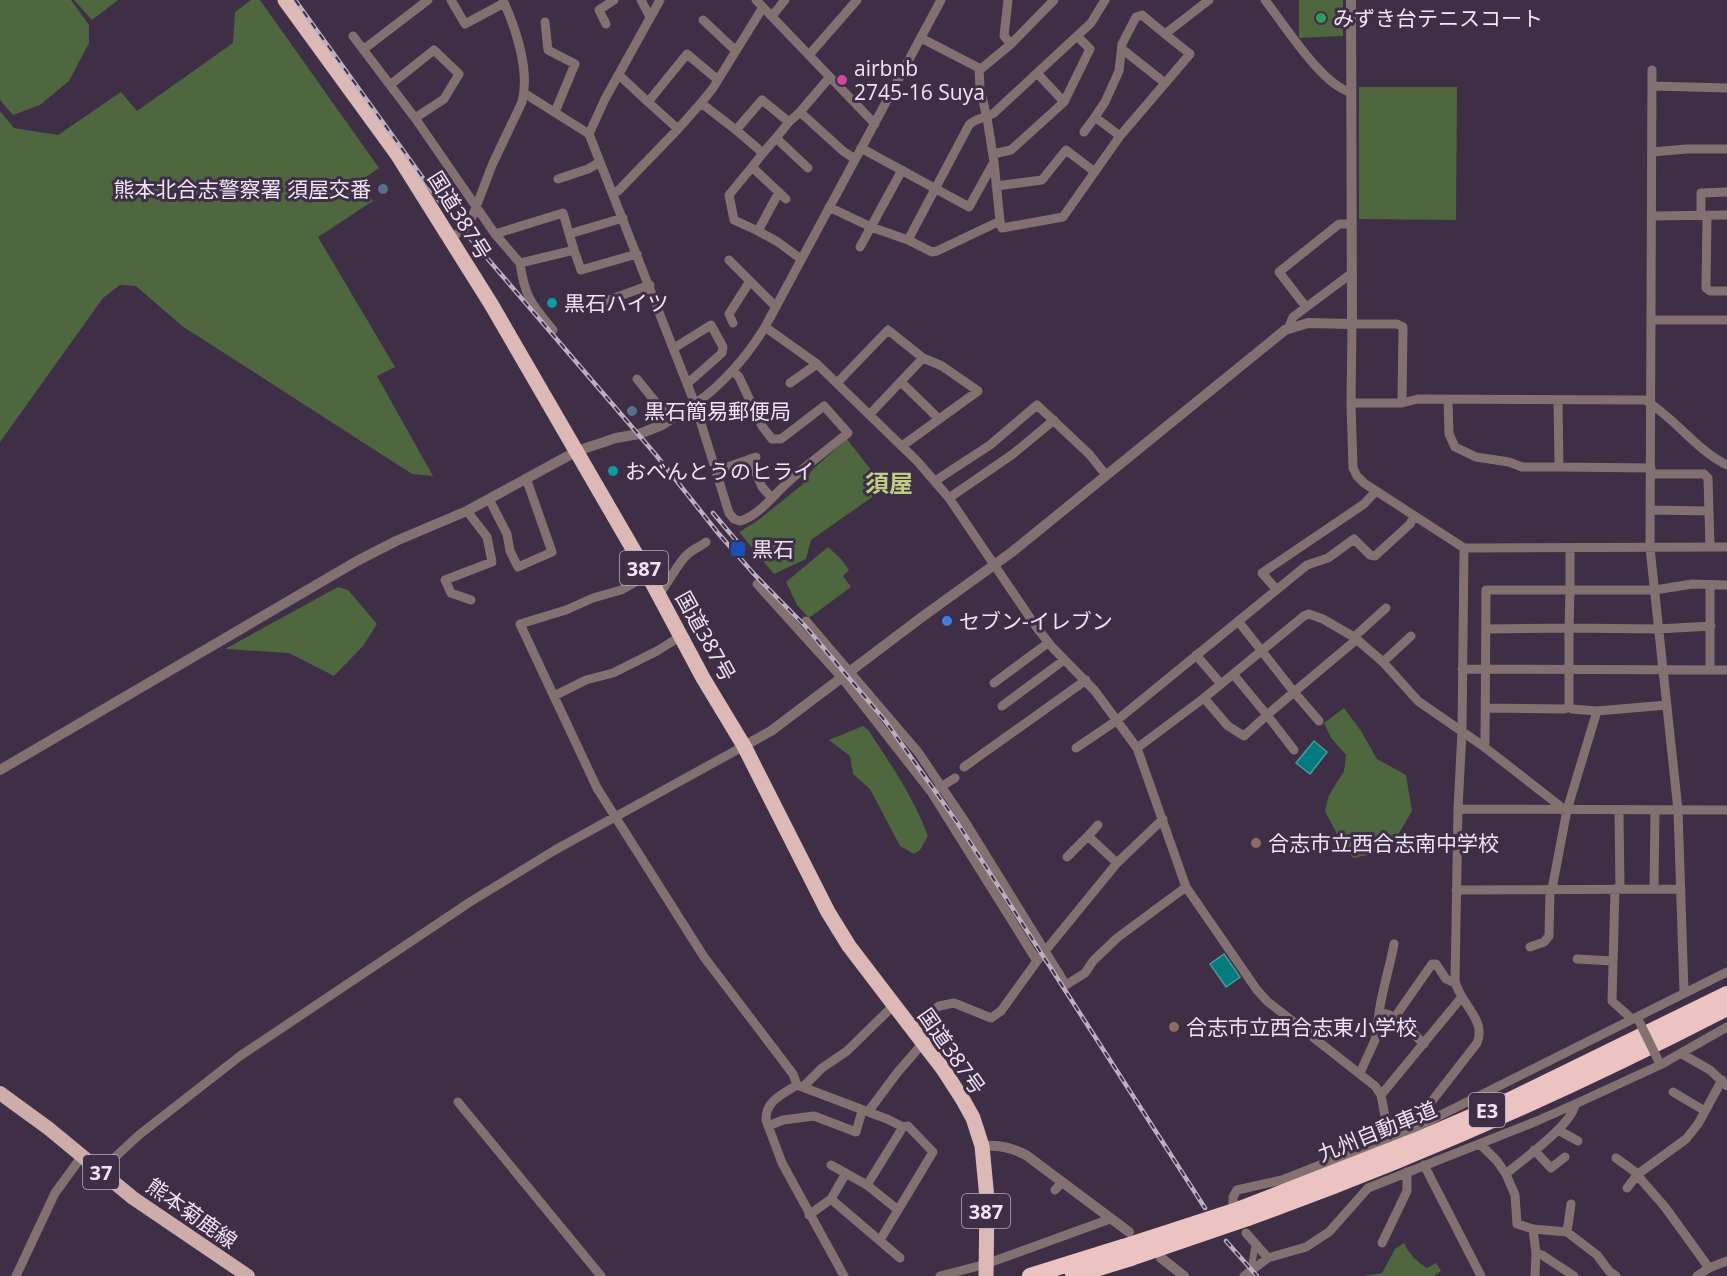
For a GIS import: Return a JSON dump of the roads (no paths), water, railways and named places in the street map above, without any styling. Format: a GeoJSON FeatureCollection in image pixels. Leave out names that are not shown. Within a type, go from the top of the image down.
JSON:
{"type":"FeatureCollection","features":[{"type":"Feature","properties":{"kind":"highway","name":"国道387号"},"geometry":{"type":"LineString","coordinates":[[285,0],[397,154],[491,304],[744,746],[828,912],[849,945],[963,1100],[982,1146]]}},
{"type":"Feature","properties":{"kind":"highway","name":"九州自動車道"},"geometry":{"type":"LineString","coordinates":[[1242,1216],[1514,1098],[1727,994]]}},
{"type":"Feature","properties":{"kind":"highway","name":"九州自動車道"},"geometry":{"type":"LineString","coordinates":[[1030,1276],[1323,1191],[1512,1113],[1650,1048],[1727,1008]]}},
{"type":"Feature","properties":{"kind":"highway","name":"387"},"geometry":{"type":"LineString","coordinates":[[982,1146],[987,1198],[986,1270]]}},
{"type":"Feature","properties":{"kind":"highway","name":"九州自動車道"},"geometry":{"type":"LineString","coordinates":[[1073,1276],[1127,1246]]}},
{"type":"Feature","properties":{"kind":"main road","name":"熊本菊鹿線"},"geometry":{"type":"LineString","coordinates":[[0,1093],[165,1222],[248,1276]]}},
{"type":"Feature","properties":{"kind":"street"},"geometry":{"type":"LineString","coordinates":[[364,49],[428,0]]}},
{"type":"Feature","properties":{"kind":"street"},"geometry":{"type":"LineString","coordinates":[[450,239],[469,225],[524,93],[517,42],[503,1],[465,24],[451,0]]}},
{"type":"Feature","properties":{"kind":"street"},"geometry":{"type":"LineString","coordinates":[[606,24],[599,10],[614,0]]}},
{"type":"Feature","properties":{"kind":"street"},"geometry":{"type":"LineString","coordinates":[[641,0],[650,17]]}},
{"type":"Feature","properties":{"kind":"street"},"geometry":{"type":"LineString","coordinates":[[589,134],[660,0]]}},
{"type":"Feature","properties":{"kind":"street"},"geometry":{"type":"LineString","coordinates":[[756,0],[875,124]]}},
{"type":"Feature","properties":{"kind":"street"},"geometry":{"type":"LineString","coordinates":[[772,16],[784,0]]}},
{"type":"Feature","properties":{"kind":"street"},"geometry":{"type":"LineString","coordinates":[[809,55],[857,0]]}},
{"type":"Feature","properties":{"kind":"street"},"geometry":{"type":"LineString","coordinates":[[0,770],[357,561],[396,541],[467,511],[577,451],[616,438],[639,434],[670,420],[695,404],[733,371],[752,348],[765,327],[941,0]]}},
{"type":"Feature","properties":{"kind":"street"},"geometry":{"type":"LineString","coordinates":[[1008,0],[1004,36],[1011,44]]}},
{"type":"Feature","properties":{"kind":"street"},"geometry":{"type":"LineString","coordinates":[[921,38],[982,68],[1011,44],[1054,0]]}},
{"type":"Feature","properties":{"kind":"street"},"geometry":{"type":"LineString","coordinates":[[908,240],[972,121],[987,118],[1037,73],[1091,23],[1105,0]]}},
{"type":"Feature","properties":{"kind":"street"},"geometry":{"type":"LineString","coordinates":[[1165,34],[1209,0]]}},
{"type":"Feature","properties":{"kind":"street"},"geometry":{"type":"LineString","coordinates":[[1265,0],[1322,72],[1336,86],[1350,92]]}},
{"type":"Feature","properties":{"kind":"street"},"geometry":{"type":"LineString","coordinates":[[1351,0],[1351,403],[1353,468],[1357,476],[1464,548],[1727,548]]}},
{"type":"Feature","properties":{"kind":"street"},"geometry":{"type":"LineString","coordinates":[[613,194],[701,104],[763,7]]}},
{"type":"Feature","properties":{"kind":"street"},"geometry":{"type":"LineString","coordinates":[[979,68],[980,88],[987,118],[1002,228],[1063,217],[1120,136],[1190,54],[1142,15],[1136,17],[1122,44],[1119,71],[1105,102],[1084,132]]}},
{"type":"Feature","properties":{"kind":"street"},"geometry":{"type":"LineString","coordinates":[[703,20],[736,51]]}},
{"type":"Feature","properties":{"kind":"street"},"geometry":{"type":"LineString","coordinates":[[545,22],[548,50],[575,64],[555,112]]}},
{"type":"Feature","properties":{"kind":"street"},"geometry":{"type":"LineString","coordinates":[[353,36],[415,118],[495,234],[520,263],[524,288],[530,300],[553,330]]}},
{"type":"Feature","properties":{"kind":"street"},"geometry":{"type":"LineString","coordinates":[[861,148],[969,207],[993,158],[1011,150],[1064,102],[1090,49],[1077,36]]}},
{"type":"Feature","properties":{"kind":"street"},"geometry":{"type":"LineString","coordinates":[[1122,49],[1165,83]]}},
{"type":"Feature","properties":{"kind":"street"},"geometry":{"type":"LineString","coordinates":[[390,85],[434,50],[459,74],[444,99],[415,118]]}},
{"type":"Feature","properties":{"kind":"street"},"geometry":{"type":"LineString","coordinates":[[648,102],[687,54],[718,80]]}},
{"type":"Feature","properties":{"kind":"street"},"geometry":{"type":"LineString","coordinates":[[1652,70],[1650,548],[1678,810],[1684,993]]}},
{"type":"Feature","properties":{"kind":"street"},"geometry":{"type":"LineString","coordinates":[[1037,73],[1064,102]]}},
{"type":"Feature","properties":{"kind":"street"},"geometry":{"type":"LineString","coordinates":[[619,75],[678,129]]}},
{"type":"Feature","properties":{"kind":"street"},"geometry":{"type":"LineString","coordinates":[[801,259],[778,242],[734,220],[729,195],[762,153],[830,78]]}},
{"type":"Feature","properties":{"kind":"street"},"geometry":{"type":"LineString","coordinates":[[1652,86],[1727,88]]}},
{"type":"Feature","properties":{"kind":"street"},"geometry":{"type":"LineString","coordinates":[[524,93],[589,134],[688,383],[729,513],[734,519],[744,520],[848,433],[824,406],[781,439],[772,439],[762,426],[740,377],[733,371]]}},
{"type":"Feature","properties":{"kind":"street"},"geometry":{"type":"LineString","coordinates":[[736,130],[762,100],[789,122]]}},
{"type":"Feature","properties":{"kind":"street"},"geometry":{"type":"LineString","coordinates":[[701,104],[762,153]]}},
{"type":"Feature","properties":{"kind":"street"},"geometry":{"type":"LineString","coordinates":[[800,112],[855,159]]}},
{"type":"Feature","properties":{"kind":"street"},"geometry":{"type":"LineString","coordinates":[[1095,117],[1120,136]]}},
{"type":"Feature","properties":{"kind":"street"},"geometry":{"type":"LineString","coordinates":[[776,138],[807,168]]}},
{"type":"Feature","properties":{"kind":"street"},"geometry":{"type":"LineString","coordinates":[[1652,152],[1727,149]]}},
{"type":"Feature","properties":{"kind":"street"},"geometry":{"type":"LineString","coordinates":[[996,186],[1042,180],[1066,150],[1095,171]]}},
{"type":"Feature","properties":{"kind":"street"},"geometry":{"type":"LineString","coordinates":[[558,178],[588,169],[600,162]]}},
{"type":"Feature","properties":{"kind":"street"},"geometry":{"type":"LineString","coordinates":[[752,167],[782,196],[758,231]]}},
{"type":"Feature","properties":{"kind":"street"},"geometry":{"type":"LineString","coordinates":[[860,247],[902,170]]}},
{"type":"Feature","properties":{"kind":"street"},"geometry":{"type":"LineString","coordinates":[[1727,192],[1701,193],[1704,215],[1706,288],[1710,291],[1727,291]]}},
{"type":"Feature","properties":{"kind":"street"},"geometry":{"type":"LineString","coordinates":[[829,207],[932,252],[1000,221]]}},
{"type":"Feature","properties":{"kind":"street"},"geometry":{"type":"LineString","coordinates":[[495,234],[563,213],[580,270],[637,254]]}},
{"type":"Feature","properties":{"kind":"street"},"geometry":{"type":"LineString","coordinates":[[1653,216],[1727,215]]}},
{"type":"Feature","properties":{"kind":"street"},"geometry":{"type":"LineString","coordinates":[[569,234],[623,218]]}},
{"type":"Feature","properties":{"kind":"street"},"geometry":{"type":"LineString","coordinates":[[1306,307],[1279,272],[1340,224],[1351,224]]}},
{"type":"Feature","properties":{"kind":"street"},"geometry":{"type":"LineString","coordinates":[[520,263],[574,250]]}},
{"type":"Feature","properties":{"kind":"street"},"geometry":{"type":"LineString","coordinates":[[729,260],[775,306]]}},
{"type":"Feature","properties":{"kind":"street"},"geometry":{"type":"LineString","coordinates":[[1288,329],[1293,317],[1352,273]]}},
{"type":"Feature","properties":{"kind":"street"},"geometry":{"type":"LineString","coordinates":[[733,324],[729,314],[750,282]]}},
{"type":"Feature","properties":{"kind":"street"},"geometry":{"type":"LineString","coordinates":[[587,308],[650,285]]}},
{"type":"Feature","properties":{"kind":"street"},"geometry":{"type":"LineString","coordinates":[[1651,320],[1727,320]]}},
{"type":"Feature","properties":{"kind":"street"},"geometry":{"type":"LineString","coordinates":[[100,1171],[139,1135],[240,1056],[470,902],[555,850],[771,731],[922,617],[994,566],[1271,340],[1288,329],[1308,323],[1397,324],[1403,327],[1402,403]]}},
{"type":"Feature","properties":{"kind":"street"},"geometry":{"type":"LineString","coordinates":[[674,348],[709,325],[712,326],[723,347],[722,353],[688,383]]}},
{"type":"Feature","properties":{"kind":"street"},"geometry":{"type":"LineString","coordinates":[[765,327],[838,382],[902,446],[949,498],[1048,643],[1086,680],[1137,748],[1186,887],[1257,990],[1375,1086],[1381,1095],[1389,1138]]}},
{"type":"Feature","properties":{"kind":"street"},"geometry":{"type":"LineString","coordinates":[[838,382],[888,330],[923,358],[942,366],[978,391],[902,446]]}},
{"type":"Feature","properties":{"kind":"street"},"geometry":{"type":"LineString","coordinates":[[870,414],[923,358]]}},
{"type":"Feature","properties":{"kind":"street"},"geometry":{"type":"LineString","coordinates":[[790,383],[817,364]]}},
{"type":"Feature","properties":{"kind":"street"},"geometry":{"type":"LineString","coordinates":[[637,379],[670,420]]}},
{"type":"Feature","properties":{"kind":"street"},"geometry":{"type":"LineString","coordinates":[[900,382],[939,419]]}},
{"type":"Feature","properties":{"kind":"street"},"geometry":{"type":"LineString","coordinates":[[1351,403],[1402,403],[1418,399],[1645,400],[1715,459],[1727,465]]}},
{"type":"Feature","properties":{"kind":"street"},"geometry":{"type":"LineString","coordinates":[[1448,399],[1449,434],[1455,447],[1476,457],[1509,462],[1522,467],[1704,474],[1708,478],[1710,547]]}},
{"type":"Feature","properties":{"kind":"street"},"geometry":{"type":"LineString","coordinates":[[1558,400],[1559,468]]}},
{"type":"Feature","properties":{"kind":"street"},"geometry":{"type":"LineString","coordinates":[[935,482],[990,445],[1037,405],[1089,454],[1106,475]]}},
{"type":"Feature","properties":{"kind":"street"},"geometry":{"type":"LineString","coordinates":[[949,498],[1013,454],[1054,420]]}},
{"type":"Feature","properties":{"kind":"street"},"geometry":{"type":"LineString","coordinates":[[716,471],[753,458],[762,487],[772,498]]}},
{"type":"Feature","properties":{"kind":"street"},"geometry":{"type":"LineString","coordinates":[[489,499],[507,534],[510,550],[518,567],[552,552],[526,478]]}},
{"type":"Feature","properties":{"kind":"street"},"geometry":{"type":"LineString","coordinates":[[1276,589],[1262,573],[1364,504],[1376,490]]}},
{"type":"Feature","properties":{"kind":"street"},"geometry":{"type":"LineString","coordinates":[[1650,510],[1709,511]]}},
{"type":"Feature","properties":{"kind":"street"},"geometry":{"type":"LineString","coordinates":[[467,511],[487,537],[492,562],[446,580],[451,593],[471,600]]}},
{"type":"Feature","properties":{"kind":"street"},"geometry":{"type":"LineString","coordinates":[[1076,748],[1116,721],[1310,563],[1328,558],[1354,538],[1370,555],[1375,556],[1410,524],[1414,516]]}},
{"type":"Feature","properties":{"kind":"street"},"geometry":{"type":"LineString","coordinates":[[658,594],[667,585],[688,553],[706,542]]}},
{"type":"Feature","properties":{"kind":"street"},"geometry":{"type":"LineString","coordinates":[[1417,1127],[1418,1119],[1481,1035],[1480,1026],[1461,998],[1455,983],[1464,548]]}},
{"type":"Feature","properties":{"kind":"street"},"geometry":{"type":"LineString","coordinates":[[1569,707],[1570,548]]}},
{"type":"Feature","properties":{"kind":"street"},"geometry":{"type":"LineString","coordinates":[[648,575],[621,590],[520,624],[597,788],[704,957],[800,1085],[903,1127],[908,1126],[933,1152],[880,1240]]}},
{"type":"Feature","properties":{"kind":"street"},"geometry":{"type":"LineString","coordinates":[[757,584],[918,752],[942,786],[1066,985],[1085,973],[1093,961],[1117,938],[1186,887]]}},
{"type":"Feature","properties":{"kind":"street"},"geometry":{"type":"LineString","coordinates":[[1483,746],[1486,708],[1486,590],[1654,590],[1692,584],[1727,585]]}},
{"type":"Feature","properties":{"kind":"street"},"geometry":{"type":"LineString","coordinates":[[1710,585],[1710,670]]}},
{"type":"Feature","properties":{"kind":"street"},"geometry":{"type":"LineString","coordinates":[[1204,698],[1228,726],[1244,736],[1355,639],[1386,608]]}},
{"type":"Feature","properties":{"kind":"street"},"geometry":{"type":"LineString","coordinates":[[1137,748],[1309,614],[1323,619],[1355,639],[1383,662],[1418,701],[1483,746],[1565,810]]}},
{"type":"Feature","properties":{"kind":"street"},"geometry":{"type":"LineString","coordinates":[[806,621],[932,793],[1037,961]]}},
{"type":"Feature","properties":{"kind":"street"},"geometry":{"type":"LineString","coordinates":[[1238,621],[1319,721]]}},
{"type":"Feature","properties":{"kind":"street"},"geometry":{"type":"LineString","coordinates":[[1486,629],[1658,629],[1711,626]]}},
{"type":"Feature","properties":{"kind":"street"},"geometry":{"type":"LineString","coordinates":[[554,696],[586,681],[614,673],[681,636]]}},
{"type":"Feature","properties":{"kind":"street"},"geometry":{"type":"LineString","coordinates":[[1383,662],[1411,636]]}},
{"type":"Feature","properties":{"kind":"street"},"geometry":{"type":"LineString","coordinates":[[994,683],[1048,643]]}},
{"type":"Feature","properties":{"kind":"street"},"geometry":{"type":"LineString","coordinates":[[1196,655],[1221,684]]}},
{"type":"Feature","properties":{"kind":"street"},"geometry":{"type":"LineString","coordinates":[[1002,706],[1064,660]]}},
{"type":"Feature","properties":{"kind":"street"},"geometry":{"type":"LineString","coordinates":[[1462,669],[1727,670]]}},
{"type":"Feature","properties":{"kind":"street"},"geometry":{"type":"LineString","coordinates":[[1233,674],[1294,750]]}},
{"type":"Feature","properties":{"kind":"street"},"geometry":{"type":"LineString","coordinates":[[964,767],[1086,680]]}},
{"type":"Feature","properties":{"kind":"street"},"geometry":{"type":"LineString","coordinates":[[1486,708],[1564,709],[1569,707],[1598,711],[1667,705]]}},
{"type":"Feature","properties":{"kind":"street"},"geometry":{"type":"LineString","coordinates":[[1530,946],[1544,942],[1549,936],[1551,889],[1565,810],[1598,711]]}},
{"type":"Feature","properties":{"kind":"street"},"geometry":{"type":"LineString","coordinates":[[932,793],[955,778]]}},
{"type":"Feature","properties":{"kind":"street"},"geometry":{"type":"LineString","coordinates":[[1458,809],[1727,810]]}},
{"type":"Feature","properties":{"kind":"street"},"geometry":{"type":"LineString","coordinates":[[1619,810],[1612,1001],[1635,1018],[1659,1063]]}},
{"type":"Feature","properties":{"kind":"street"},"geometry":{"type":"LineString","coordinates":[[1654,889],[1655,810]]}},
{"type":"Feature","properties":{"kind":"street"},"geometry":{"type":"LineString","coordinates":[[910,1025],[939,1006],[954,1003],[992,1018],[1001,1011],[1037,961],[1117,863],[1163,819]]}},
{"type":"Feature","properties":{"kind":"street"},"geometry":{"type":"LineString","coordinates":[[1067,857],[1098,825]]}},
{"type":"Feature","properties":{"kind":"street"},"geometry":{"type":"LineString","coordinates":[[1088,836],[1117,863]]}},
{"type":"Feature","properties":{"kind":"street"},"geometry":{"type":"LineString","coordinates":[[1456,890],[1681,889]]}},
{"type":"Feature","properties":{"kind":"street"},"geometry":{"type":"LineString","coordinates":[[1360,1073],[1375,1040],[1394,944]]}},
{"type":"Feature","properties":{"kind":"street"},"geometry":{"type":"LineString","coordinates":[[1577,959],[1612,961]]}},
{"type":"Feature","properties":{"kind":"street"},"geometry":{"type":"LineString","coordinates":[[1395,1017],[1432,964],[1436,964],[1446,979],[1455,983]]}},
{"type":"Feature","properties":{"kind":"street"},"geometry":{"type":"LineString","coordinates":[[1266,1259],[1255,1245],[1233,1197],[1237,1190],[1282,1180],[1417,1127],[1727,972]]}},
{"type":"Feature","properties":{"kind":"street"},"geometry":{"type":"LineString","coordinates":[[1381,1095],[1461,998]]}},
{"type":"Feature","properties":{"kind":"street"},"geometry":{"type":"LineString","coordinates":[[844,1276],[782,1163],[768,1126],[766,1112],[771,1103],[847,1051],[894,1005]]}},
{"type":"Feature","properties":{"kind":"street"},"geometry":{"type":"LineString","coordinates":[[1379,1013],[1395,1017],[1424,1044]]}},
{"type":"Feature","properties":{"kind":"street"},"geometry":{"type":"LineString","coordinates":[[1244,1276],[1253,1266],[1266,1259],[1306,1247],[1329,1232],[1368,1188],[1575,1104],[1682,1054],[1727,1027]]}},
{"type":"Feature","properties":{"kind":"street"},"geometry":{"type":"LineString","coordinates":[[768,1126],[783,1120],[814,1116],[856,1132],[865,1111],[923,1043]]}},
{"type":"Feature","properties":{"kind":"street"},"geometry":{"type":"LineString","coordinates":[[1626,1188],[1637,1174],[1686,1139],[1724,1083],[1710,1070],[1682,1054]]}},
{"type":"Feature","properties":{"kind":"street"},"geometry":{"type":"LineString","coordinates":[[1673,1092],[1705,1111]]}},
{"type":"Feature","properties":{"kind":"street"},"geometry":{"type":"LineString","coordinates":[[458,1102],[601,1276]]}},
{"type":"Feature","properties":{"kind":"street"},"geometry":{"type":"LineString","coordinates":[[1506,1174],[1558,1130],[1574,1110],[1575,1104]]}},
{"type":"Feature","properties":{"kind":"street"},"geometry":{"type":"LineString","coordinates":[[867,1185],[903,1127]]}},
{"type":"Feature","properties":{"kind":"street"},"geometry":{"type":"LineString","coordinates":[[1558,1130],[1578,1141]]}},
{"type":"Feature","properties":{"kind":"street"},"geometry":{"type":"LineString","coordinates":[[1480,1144],[1506,1174],[1515,1195],[1517,1224],[1533,1229],[1567,1232],[1597,1255],[1609,1271],[1616,1276]]}},
{"type":"Feature","properties":{"kind":"street"},"geometry":{"type":"LineString","coordinates":[[982,1146],[998,1145],[1012,1148],[1026,1155],[1059,1186],[1110,1219],[1127,1246]]}},
{"type":"Feature","properties":{"kind":"street"},"geometry":{"type":"LineString","coordinates":[[1534,1150],[1551,1168],[1565,1157]]}},
{"type":"Feature","properties":{"kind":"street"},"geometry":{"type":"LineString","coordinates":[[16,1276],[55,1192],[82,1156]]}},
{"type":"Feature","properties":{"kind":"street"},"geometry":{"type":"LineString","coordinates":[[1616,1158],[1637,1174],[1665,1207],[1709,1268]]}},
{"type":"Feature","properties":{"kind":"street"},"geometry":{"type":"LineString","coordinates":[[831,1165],[867,1185],[898,1210]]}},
{"type":"Feature","properties":{"kind":"street"},"geometry":{"type":"LineString","coordinates":[[1424,1165],[1481,1276]]}},
{"type":"Feature","properties":{"kind":"street"},"geometry":{"type":"LineString","coordinates":[[1382,1243],[1407,1191],[1407,1172]]}},
{"type":"Feature","properties":{"kind":"street"},"geometry":{"type":"LineString","coordinates":[[809,1215],[831,1199],[846,1173]]}},
{"type":"Feature","properties":{"kind":"street"},"geometry":{"type":"LineString","coordinates":[[831,1199],[900,1258]]}},
{"type":"Feature","properties":{"kind":"street"},"geometry":{"type":"LineString","coordinates":[[1567,1232],[1570,1203]]}},
{"type":"Feature","properties":{"kind":"street"},"geometry":{"type":"LineString","coordinates":[[940,1276],[986,1270],[1110,1219]]}},
{"type":"Feature","properties":{"kind":"street"},"geometry":{"type":"LineString","coordinates":[[1533,1229],[1536,1253],[1535,1276]]}},
{"type":"Feature","properties":{"kind":"street"},"geometry":{"type":"LineString","coordinates":[[1253,1266],[1255,1245]]}},
{"type":"Feature","properties":{"kind":"street"},"geometry":{"type":"LineString","coordinates":[[1536,1253],[1574,1276]]}},
{"type":"Feature","properties":{"kind":"street"},"geometry":{"type":"LineString","coordinates":[[1161,1258],[1184,1276]]}},
{"type":"Feature","properties":{"kind":"street"},"geometry":{"type":"LineString","coordinates":[[1697,1276],[1727,1261]]}},
{"type":"Feature","properties":{"kind":"railway"},"geometry":{"type":"LineString","coordinates":[[295,0],[438,199],[463,230],[656,455],[718,533],[805,626],[886,722],[957,822],[1205,1208]]}},
{"type":"Feature","properties":{"kind":"railway"},"geometry":{"type":"LineString","coordinates":[[713,513],[740,545]]}},
{"type":"Feature","properties":{"kind":"railway"},"geometry":{"type":"LineString","coordinates":[[1226,1241],[1257,1276]]}},
{"type":"Feature","properties":{"kind":"place","name":"みずき台テニスコート"},"geometry":{"type":"Point","coordinates":[1321,18]}},
{"type":"Feature","properties":{"kind":"place","name":"airbnb 2745-16 Suya"},"geometry":{"type":"Point","coordinates":[842,80]}},
{"type":"Feature","properties":{"kind":"place","name":"熊本北合志警察署 須屋交番"},"geometry":{"type":"Point","coordinates":[383,189]}},
{"type":"Feature","properties":{"kind":"place","name":"黒石ハイツ"},"geometry":{"type":"Point","coordinates":[552,303]}},
{"type":"Feature","properties":{"kind":"place","name":"黒石簡易郵便局"},"geometry":{"type":"Point","coordinates":[632,411]}},
{"type":"Feature","properties":{"kind":"place","name":"おべんとうのヒライ"},"geometry":{"type":"Point","coordinates":[613,471]}},
{"type":"Feature","properties":{"kind":"place","name":"黒石"},"geometry":{"type":"Point","coordinates":[738,549]}},
{"type":"Feature","properties":{"kind":"place","name":"セブン-イレブン"},"geometry":{"type":"Point","coordinates":[947,621]}},
{"type":"Feature","properties":{"kind":"place","name":"合志市立西合志南中学校"},"geometry":{"type":"Point","coordinates":[1256,843]}},
{"type":"Feature","properties":{"kind":"place","name":"合志市立西合志東小学校"},"geometry":{"type":"Point","coordinates":[1174,1027]}},
{"type":"Feature","properties":{"kind":"district","name":"須屋"},"geometry":{"type":"Point","coordinates":[889,482]}}]}
